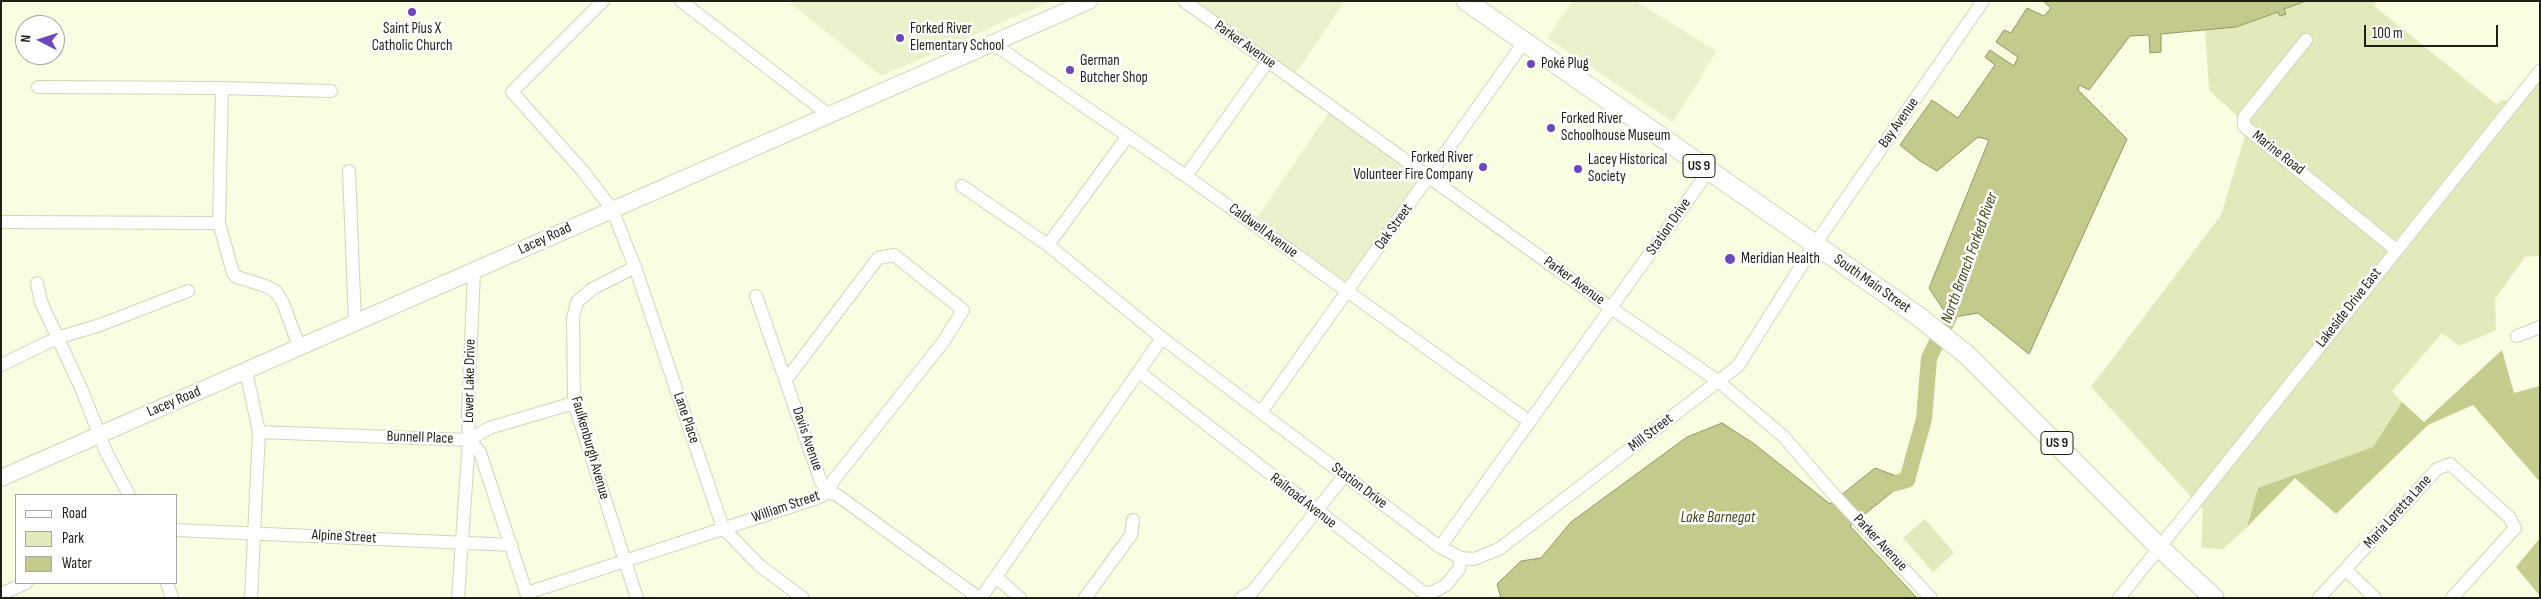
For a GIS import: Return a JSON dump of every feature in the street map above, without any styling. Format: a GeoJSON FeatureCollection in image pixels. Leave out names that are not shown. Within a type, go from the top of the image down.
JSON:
{"type":"FeatureCollection","features":[{"type":"Feature","properties":{"kind":"highway","name":"South Main Street"},"geometry":{"type":"LineString","coordinates":[[1466,1],[1708,172],[1918,316],[1951,343],[2022,408],[2159,547],[2214,598]]}},
{"type":"Feature","properties":{"kind":"main road","name":"Lacey Road"},"geometry":{"type":"LineString","coordinates":[[1,478],[300,349],[612,209],[1089,1]]}},
{"type":"Feature","properties":{"kind":"street","name":"Lane Place"},"geometry":{"type":"LineString","coordinates":[[603,1],[512,92],[582,170],[612,209],[635,267],[723,528],[760,566],[803,598]]}},
{"type":"Feature","properties":{"kind":"street"},"geometry":{"type":"LineString","coordinates":[[681,1],[829,114]]}},
{"type":"Feature","properties":{"kind":"street","name":"Parker Avenue"},"geometry":{"type":"LineString","coordinates":[[1184,1],[1611,308],[1718,381],[1783,436],[1836,497],[1931,598]]}},
{"type":"Feature","properties":{"kind":"street","name":"Bay Avenue"},"geometry":{"type":"LineString","coordinates":[[1815,244],[1983,1]]}},
{"type":"Feature","properties":{"kind":"street","name":"Marine Road"},"geometry":{"type":"LineString","coordinates":[[2306,40],[2244,117],[2244,126],[2395,249]]}},
{"type":"Feature","properties":{"kind":"street","name":"Oak Street"},"geometry":{"type":"LineString","coordinates":[[1262,411],[1431,177],[1524,42]]}},
{"type":"Feature","properties":{"kind":"street","name":"Caldwell Avenue"},"geometry":{"type":"LineString","coordinates":[[992,43],[1186,176],[1530,422]]}},
{"type":"Feature","properties":{"kind":"street"},"geometry":{"type":"LineString","coordinates":[[1186,176],[1268,61]]}},
{"type":"Feature","properties":{"kind":"street","name":"Lakeside Drive East"},"geometry":{"type":"LineString","coordinates":[[2119,598],[2395,249],[2540,71]]}},
{"type":"Feature","properties":{"kind":"street"},"geometry":{"type":"LineString","coordinates":[[38,87],[222,88],[331,91]]}},
{"type":"Feature","properties":{"kind":"street"},"geometry":{"type":"LineString","coordinates":[[222,88],[219,223],[233,273],[237,277],[266,286],[276,292],[284,303],[300,349]]}},
{"type":"Feature","properties":{"kind":"street"},"geometry":{"type":"LineString","coordinates":[[1048,245],[1127,137]]}},
{"type":"Feature","properties":{"kind":"street"},"geometry":{"type":"LineString","coordinates":[[349,171],[355,323]]}},
{"type":"Feature","properties":{"kind":"street","name":"Station Drive"},"geometry":{"type":"LineString","coordinates":[[962,186],[1048,245],[1162,338],[1262,411],[1344,476],[1440,547],[1708,172]]}},
{"type":"Feature","properties":{"kind":"street"},"geometry":{"type":"LineString","coordinates":[[1,222],[219,223]]}},
{"type":"Feature","properties":{"kind":"street","name":"Mill Street"},"geometry":{"type":"LineString","coordinates":[[1461,558],[1474,558],[1499,549],[1738,366],[1815,244]]}},
{"type":"Feature","properties":{"kind":"street","name":"William Street"},"geometry":{"type":"LineString","coordinates":[[527,595],[624,560],[820,497],[828,492],[833,481],[944,341],[963,310],[894,255],[878,258],[786,380]]}},
{"type":"Feature","properties":{"kind":"street","name":"Faulkenburgh Avenue"},"geometry":{"type":"LineString","coordinates":[[635,267],[592,290],[577,302],[573,318],[574,403],[637,598]]}},
{"type":"Feature","properties":{"kind":"street","name":"Lower Lake Drive"},"geometry":{"type":"LineString","coordinates":[[474,272],[468,412],[469,440],[480,452],[527,595]]}},
{"type":"Feature","properties":{"kind":"street"},"geometry":{"type":"LineString","coordinates":[[37,283],[41,302],[129,494]]}},
{"type":"Feature","properties":{"kind":"street"},"geometry":{"type":"LineString","coordinates":[[1,365],[57,338],[100,326],[188,290]]}},
{"type":"Feature","properties":{"kind":"street","name":"Davis Avenue"},"geometry":{"type":"LineString","coordinates":[[756,296],[821,482],[828,492]]}},
{"type":"Feature","properties":{"kind":"street"},"geometry":{"type":"LineString","coordinates":[[2517,336],[2540,327]]}},
{"type":"Feature","properties":{"kind":"street"},"geometry":{"type":"LineString","coordinates":[[828,492],[837,495],[980,598],[1162,338]]}},
{"type":"Feature","properties":{"kind":"street"},"geometry":{"type":"LineString","coordinates":[[246,371],[259,432],[251,598]]}},
{"type":"Feature","properties":{"kind":"street","name":"Railroad Avenue"},"geometry":{"type":"LineString","coordinates":[[1139,372],[1424,593],[1433,592],[1446,585],[1459,569],[1461,558]]}},
{"type":"Feature","properties":{"kind":"street","name":"Bunnell Place"},"geometry":{"type":"LineString","coordinates":[[259,432],[469,440],[489,428],[574,403]]}},
{"type":"Feature","properties":{"kind":"street"},"geometry":{"type":"LineString","coordinates":[[458,598],[469,440]]}},
{"type":"Feature","properties":{"kind":"street","name":"Maria Loretta Lane"},"geometry":{"type":"LineString","coordinates":[[2319,598],[2437,469],[2450,464],[2509,517],[2515,528],[2452,598]]}},
{"type":"Feature","properties":{"kind":"street"},"geometry":{"type":"LineString","coordinates":[[1241,598],[1253,591],[1344,476]]}},
{"type":"Feature","properties":{"kind":"street"},"geometry":{"type":"LineString","coordinates":[[1085,598],[1131,536],[1133,520]]}},
{"type":"Feature","properties":{"kind":"street","name":"Alpine Street"},"geometry":{"type":"LineString","coordinates":[[178,530],[512,545]]}},
{"type":"Feature","properties":{"kind":"street"},"geometry":{"type":"LineString","coordinates":[[1440,547],[1461,558]]}},
{"type":"Feature","properties":{"kind":"street"},"geometry":{"type":"LineString","coordinates":[[2346,570],[2375,598]]}},
{"type":"Feature","properties":{"kind":"street"},"geometry":{"type":"LineString","coordinates":[[996,577],[1020,598]]}},
{"type":"Feature","properties":{"kind":"street"},"geometry":{"type":"LineString","coordinates":[[1,594],[24,584]]}},
{"type":"Feature","properties":{"kind":"street"},"geometry":{"type":"LineString","coordinates":[[166,584],[172,598]]}},
{"type":"Feature","properties":{"kind":"shaded area","name":"Forked River Elementary School"},"geometry":{"type":"Polygon","coordinates":[[[788,1],[1051,1],[881,76],[788,1]]]}},
{"type":"Feature","properties":{"kind":"shaded area"},"geometry":{"type":"Polygon","coordinates":[[[1191,1],[1345,1],[1295,74],[1191,1]]]}},
{"type":"Feature","properties":{"kind":"shaded area"},"geometry":{"type":"Polygon","coordinates":[[[1573,1],[1635,1],[1717,51],[1673,122],[1547,38],[1573,1]]]}},
{"type":"Feature","properties":{"kind":"shaded area"},"geometry":{"type":"Polygon","coordinates":[[[1330,111],[1424,181],[1346,286],[1256,219],[1330,111]]]}},
{"type":"Feature","properties":{"kind":"shaded area"},"geometry":{"type":"Polygon","coordinates":[[[2502,350],[2514,393],[2540,386],[2540,482],[2473,405],[2428,425],[2336,514],[2295,478],[2247,527],[2258,488],[2373,447],[2402,402],[2424,422],[2502,350]]]}},
{"type":"Feature","properties":{"kind":"shaded area"},"geometry":{"type":"Polygon","coordinates":[[[2540,538],[2540,596],[2516,567],[2540,538]]]}},
{"type":"Feature","properties":{"kind":"green space"},"geometry":{"type":"Polygon","coordinates":[[[2306,1],[2377,1],[2374,6],[2496,104],[2502,100],[2507,101],[2540,63],[2540,256],[2525,257],[2495,299],[2496,330],[2459,346],[2442,333],[2392,391],[2402,402],[2373,447],[2258,488],[2247,527],[2223,549],[2201,548],[2203,510],[2091,387],[2221,215],[2248,126],[2209,90],[2205,28],[2236,27],[2278,12],[2280,16],[2284,9],[2306,1]]]}},
{"type":"Feature","properties":{"kind":"green space"},"geometry":{"type":"Polygon","coordinates":[[[1925,519],[1954,553],[1933,572],[1903,538],[1925,519]]]}},
{"type":"Feature","properties":{"kind":"water"},"geometry":{"type":"Polygon","coordinates":[[[2043,1],[2306,1],[2284,9],[2286,14],[2280,16],[2278,12],[2236,27],[2161,34],[2161,52],[2150,53],[2149,35],[2130,36],[2089,90],[2079,85],[2078,90],[2127,139],[2029,354],[1978,313],[1955,317],[1947,315],[1929,288],[1989,140],[1978,137],[1937,171],[1920,161],[1900,145],[1932,100],[1958,118],[1995,65],[1985,57],[1990,50],[2014,66],[2018,57],[1996,42],[2004,30],[2011,33],[2027,8],[2044,16],[2051,8],[2043,1]]]}},
{"type":"Feature","properties":{"kind":"water","name":"Lake Barnegat"},"geometry":{"type":"Polygon","coordinates":[[[1722,423],[1753,443],[1830,504],[1875,468],[1907,480],[1850,526],[1917,598],[1501,598],[1497,584],[1521,561],[1541,558],[1571,522],[1687,437],[1722,423]]]}},
{"type":"Feature","properties":{"kind":"waterway","name":"North Branch Forked River"},"geometry":{"type":"LineString","coordinates":[[1885,486],[1907,480],[1924,419],[1929,358],[1959,297]]}},
{"type":"Feature","properties":{"kind":"place","name":"Saint Pius X Catholic Church"},"geometry":{"type":"Point","coordinates":[412,12]}},
{"type":"Feature","properties":{"kind":"place","name":"Forked River Elementary School"},"geometry":{"type":"Point","coordinates":[900,38]}},
{"type":"Feature","properties":{"kind":"place","name":"Poké Plug"},"geometry":{"type":"Point","coordinates":[1531,64]}},
{"type":"Feature","properties":{"kind":"place","name":"German Butcher Shop"},"geometry":{"type":"Point","coordinates":[1070,70]}},
{"type":"Feature","properties":{"kind":"place","name":"Forked River Schoolhouse Museum"},"geometry":{"type":"Point","coordinates":[1551,128]}},
{"type":"Feature","properties":{"kind":"place","name":"Forked River Volunteer Fire Company"},"geometry":{"type":"Point","coordinates":[1483,167]}},
{"type":"Feature","properties":{"kind":"place","name":"Lacey Historical Society"},"geometry":{"type":"Point","coordinates":[1578,169]}},
{"type":"Feature","properties":{"kind":"place","name":"Meridian Health"},"geometry":{"type":"Point","coordinates":[1730,259]}}]}
